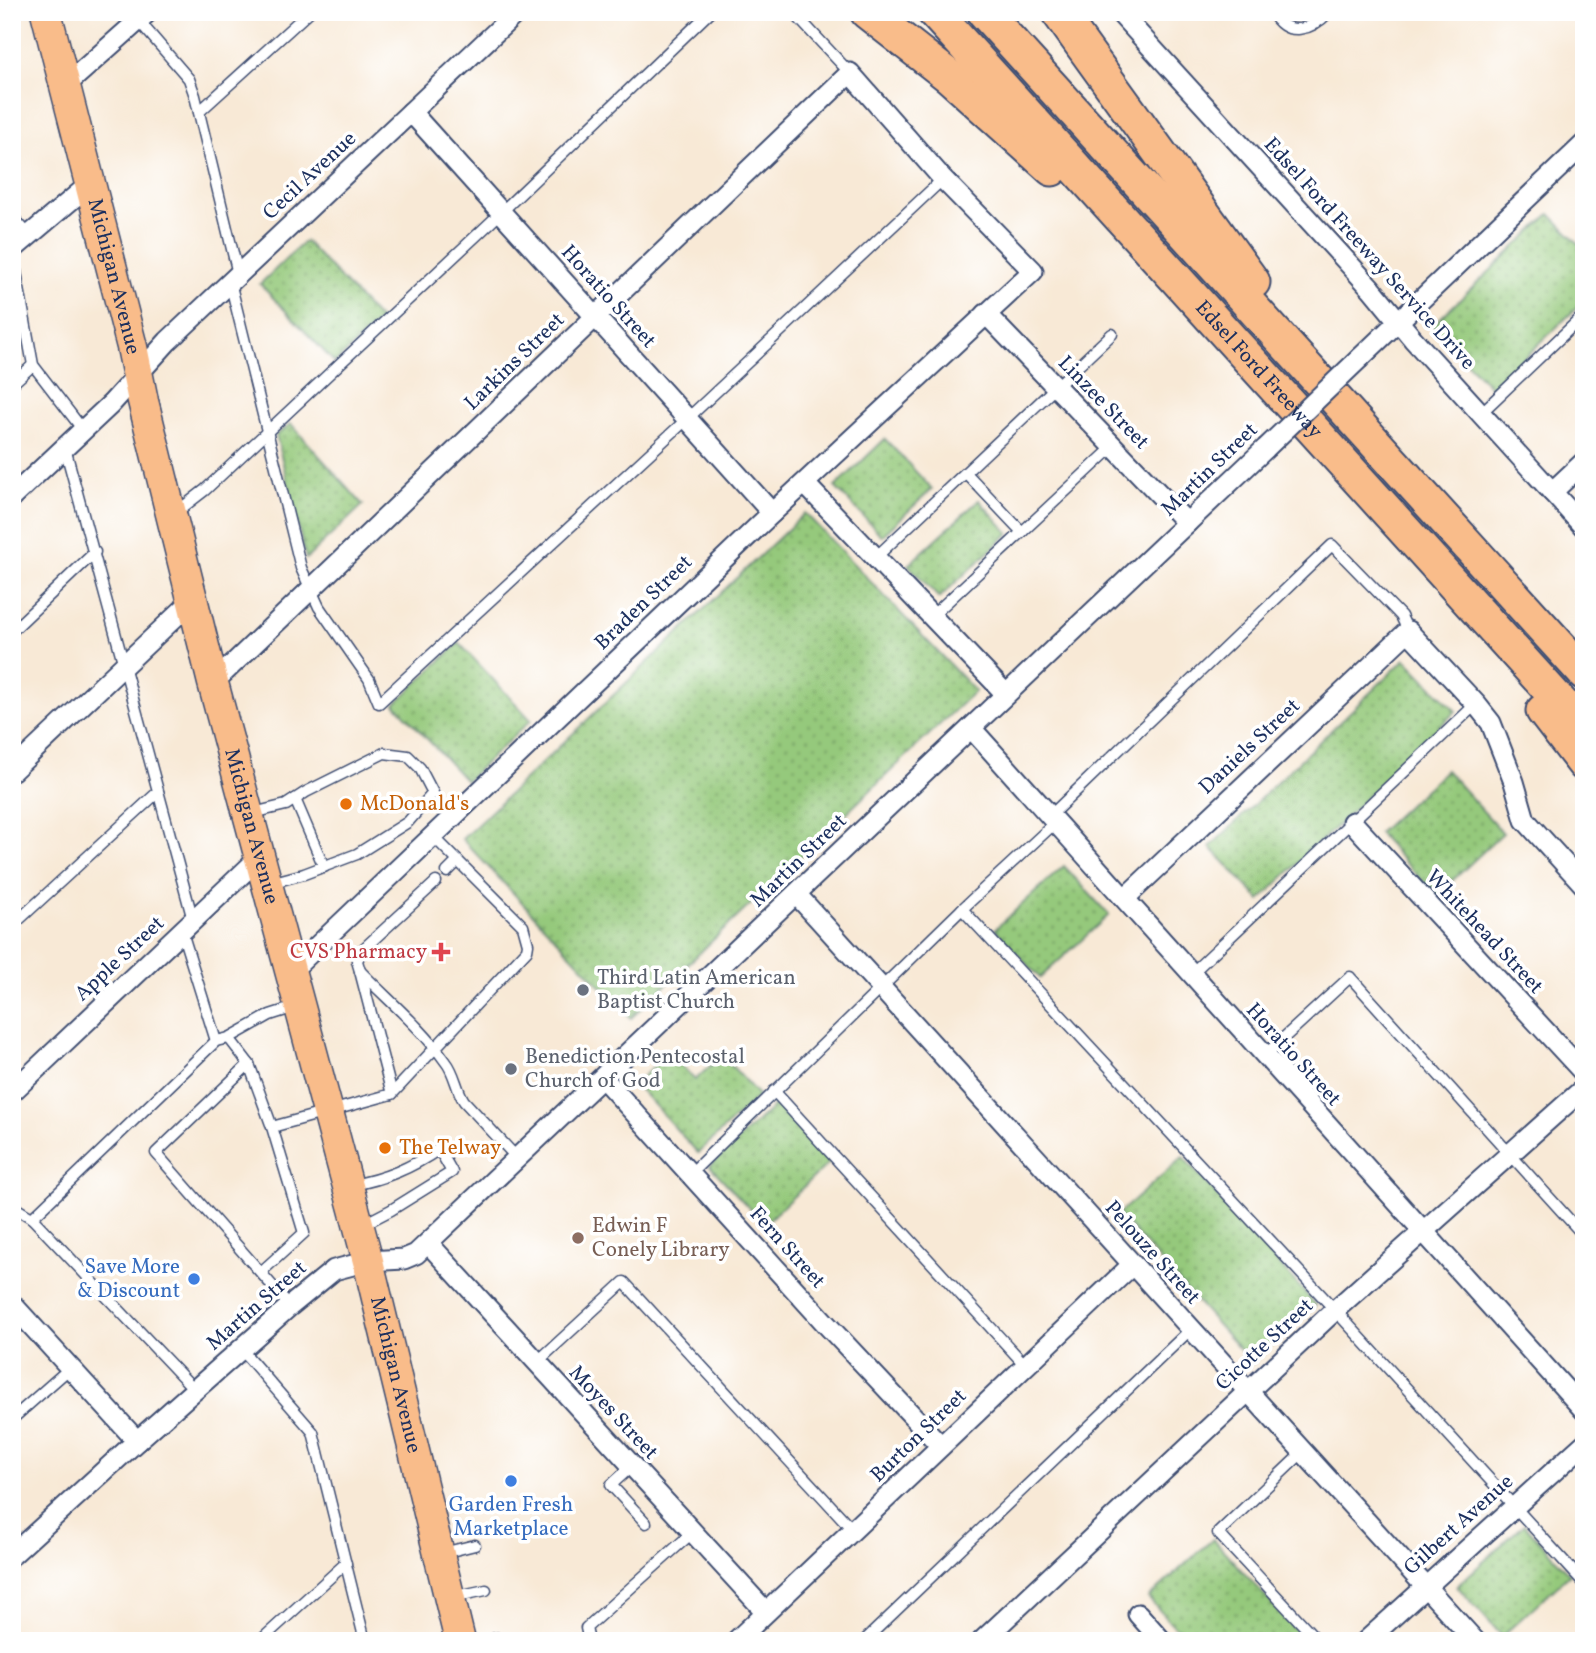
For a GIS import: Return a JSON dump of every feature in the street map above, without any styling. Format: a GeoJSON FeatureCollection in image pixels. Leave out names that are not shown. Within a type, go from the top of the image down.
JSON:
{"type":"FeatureCollection","features":[{"type":"Feature","properties":{"kind":"highway"},"geometry":{"type":"LineString","coordinates":[[867,12],[950,77],[1055,172],[1122,238],[1187,310],[1257,367]]}},
{"type":"Feature","properties":{"kind":"highway","name":"Edsel Ford Freeway"},"geometry":{"type":"LineString","coordinates":[[934,12],[1584,728]]}},
{"type":"Feature","properties":{"kind":"highway","name":"Edsel Ford Freeway"},"geometry":{"type":"LineString","coordinates":[[984,12],[1584,673]]}},
{"type":"Feature","properties":{"kind":"highway"},"geometry":{"type":"LineString","coordinates":[[1058,12],[1287,331],[1306,366]]}},
{"type":"Feature","properties":{"kind":"highway"},"geometry":{"type":"LineString","coordinates":[[1455,586],[1520,681],[1584,764]]}},
{"type":"Feature","properties":{"kind":"main road","name":"Michigan Avenue"},"geometry":{"type":"LineString","coordinates":[[46,12],[213,683],[368,1261],[460,1641]]}},
{"type":"Feature","properties":{"kind":"street","name":"Cecil Avenue"},"geometry":{"type":"LineString","coordinates":[[12,497],[83,430],[168,341],[517,12]]}},
{"type":"Feature","properties":{"kind":"street","name":"Edsel Ford Freeway Service Drive"},"geometry":{"type":"LineString","coordinates":[[1119,12],[1584,527]]}},
{"type":"Feature","properties":{"kind":"street"},"geometry":{"type":"LineString","coordinates":[[65,86],[143,17]]}},
{"type":"Feature","properties":{"kind":"street"},"geometry":{"type":"LineString","coordinates":[[850,73],[943,179]]}},
{"type":"Feature","properties":{"kind":"street","name":"Larkins Street"},"geometry":{"type":"LineString","coordinates":[[213,683],[850,73]]}},
{"type":"Feature","properties":{"kind":"street","name":"Horatio Street"},"geometry":{"type":"LineString","coordinates":[[411,112],[772,513]]}},
{"type":"Feature","properties":{"kind":"street","name":"Martin Street"},"geometry":{"type":"LineString","coordinates":[[12,1555],[137,1441],[334,1270],[368,1261],[404,1259],[416,1254],[1584,144]]}},
{"type":"Feature","properties":{"kind":"street","name":"Braden Street"},"geometry":{"type":"LineString","coordinates":[[290,972],[772,513],[1033,271],[943,179]]}},
{"type":"Feature","properties":{"kind":"street"},"geometry":{"type":"LineString","coordinates":[[12,250],[90,184]]}},
{"type":"Feature","properties":{"kind":"street","name":"Linzee Street"},"geometry":{"type":"LineString","coordinates":[[986,313],[1187,523]]}},
{"type":"Feature","properties":{"kind":"street"},"geometry":{"type":"LineString","coordinates":[[1552,492],[1584,462]]}},
{"type":"Feature","properties":{"kind":"street"},"geometry":{"type":"LineString","coordinates":[[805,484],[1006,694]]}},
{"type":"Feature","properties":{"kind":"street"},"geometry":{"type":"LineString","coordinates":[[12,771],[192,601]]}},
{"type":"Feature","properties":{"kind":"street"},"geometry":{"type":"LineString","coordinates":[[1408,631],[1491,723],[1525,820],[1584,885]]}},
{"type":"Feature","properties":{"kind":"street","name":"Daniels Street"},"geometry":{"type":"LineString","coordinates":[[1125,898],[1408,631]]}},
{"type":"Feature","properties":{"kind":"street","name":"Horatio Street"},"geometry":{"type":"LineString","coordinates":[[971,729],[1584,1410]]}},
{"type":"Feature","properties":{"kind":"street","name":"Whitehead Street"},"geometry":{"type":"LineString","coordinates":[[1352,822],[1584,1073]]}},
{"type":"Feature","properties":{"kind":"street","name":"Apple Street"},"geometry":{"type":"LineString","coordinates":[[12,1092],[188,927],[263,871]]}},
{"type":"Feature","properties":{"kind":"street","name":"Pelouze Street"},"geometry":{"type":"LineString","coordinates":[[796,894],[1475,1641]]}},
{"type":"Feature","properties":{"kind":"street","name":"Fern Street"},"geometry":{"type":"LineString","coordinates":[[603,1078],[941,1447]]}},
{"type":"Feature","properties":{"kind":"street","name":"Cicotte Street"},"geometry":{"type":"LineString","coordinates":[[982,1641],[1335,1310],[1584,1088]]}},
{"type":"Feature","properties":{"kind":"street","name":"Moyes Street"},"geometry":{"type":"LineString","coordinates":[[428,1243],[766,1612]]}},
{"type":"Feature","properties":{"kind":"street","name":"Burton Street"},"geometry":{"type":"LineString","coordinates":[[736,1641],[1132,1265]]}},
{"type":"Feature","properties":{"kind":"street"},"geometry":{"type":"LineString","coordinates":[[12,1304],[137,1441]]}},
{"type":"Feature","properties":{"kind":"street","name":"Gilbert Avenue"},"geometry":{"type":"LineString","coordinates":[[1367,1641],[1584,1444]]}},
{"type":"Feature","properties":{"kind":"street"},"geometry":{"type":"LineString","coordinates":[[1138,1614],[1162,1641]]}},
{"type":"Feature","properties":{"kind":"lane"},"geometry":{"type":"LineString","coordinates":[[199,112],[309,12]]}},
{"type":"Feature","properties":{"kind":"lane"},"geometry":{"type":"LineString","coordinates":[[171,516],[205,490],[710,12]]}},
{"type":"Feature","properties":{"kind":"lane"},"geometry":{"type":"LineString","coordinates":[[793,12],[850,73]]}},
{"type":"Feature","properties":{"kind":"lane"},"geometry":{"type":"LineString","coordinates":[[1272,12],[1282,24],[1292,29],[1312,27],[1329,12]]}},
{"type":"Feature","properties":{"kind":"lane"},"geometry":{"type":"LineString","coordinates":[[143,17],[189,79],[199,112],[267,431],[301,568],[319,607],[369,679],[379,703],[943,179]]}},
{"type":"Feature","properties":{"kind":"lane"},"geometry":{"type":"LineString","coordinates":[[12,216],[29,235]]}},
{"type":"Feature","properties":{"kind":"lane"},"geometry":{"type":"LineString","coordinates":[[12,250],[33,365],[83,430]]}},
{"type":"Feature","properties":{"kind":"lane"},"geometry":{"type":"LineString","coordinates":[[1480,414],[1584,315]]}},
{"type":"Feature","properties":{"kind":"lane"},"geometry":{"type":"LineString","coordinates":[[875,558],[1112,334]]}},
{"type":"Feature","properties":{"kind":"lane"},"geometry":{"type":"LineString","coordinates":[[12,384],[33,365]]}},
{"type":"Feature","properties":{"kind":"lane"},"geometry":{"type":"LineString","coordinates":[[65,447],[158,792],[216,1041]]}},
{"type":"Feature","properties":{"kind":"lane"},"geometry":{"type":"LineString","coordinates":[[931,617],[1113,447]]}},
{"type":"Feature","properties":{"kind":"lane"},"geometry":{"type":"LineString","coordinates":[[966,473],[1022,532]]}},
{"type":"Feature","properties":{"kind":"lane"},"geometry":{"type":"LineString","coordinates":[[690,1174],[1332,545],[1401,616],[1408,631]]}},
{"type":"Feature","properties":{"kind":"lane"},"geometry":{"type":"LineString","coordinates":[[12,631],[95,552]]}},
{"type":"Feature","properties":{"kind":"lane"},"geometry":{"type":"LineString","coordinates":[[1191,975],[1476,704]]}},
{"type":"Feature","properties":{"kind":"lane"},"geometry":{"type":"LineString","coordinates":[[247,814],[286,805],[384,753],[408,756],[421,768],[433,793],[408,822],[356,854],[324,867],[263,871]]}},
{"type":"Feature","properties":{"kind":"lane"},"geometry":{"type":"LineString","coordinates":[[12,926],[158,792]]}},
{"type":"Feature","properties":{"kind":"lane"},"geometry":{"type":"LineString","coordinates":[[295,799],[324,867]]}},
{"type":"Feature","properties":{"kind":"lane"},"geometry":{"type":"LineString","coordinates":[[272,1127],[391,1094],[527,950],[523,926],[433,836]]}},
{"type":"Feature","properties":{"kind":"lane"},"geometry":{"type":"LineString","coordinates":[[447,872],[458,861]]}},
{"type":"Feature","properties":{"kind":"lane"},"geometry":{"type":"LineString","coordinates":[[391,1094],[357,961],[361,951],[436,883]]}},
{"type":"Feature","properties":{"kind":"lane"},"geometry":{"type":"LineString","coordinates":[[962,909],[1335,1310],[1584,1583]]}},
{"type":"Feature","properties":{"kind":"lane"},"geometry":{"type":"LineString","coordinates":[[360,971],[436,1049],[451,1068],[464,1101],[517,1158]]}},
{"type":"Feature","properties":{"kind":"lane"},"geometry":{"type":"LineString","coordinates":[[1263,1056],[1350,977],[1584,1236]]}},
{"type":"Feature","properties":{"kind":"lane"},"geometry":{"type":"LineString","coordinates":[[32,1218],[216,1041],[229,1038],[270,1015],[300,1005]]}},
{"type":"Feature","properties":{"kind":"lane"},"geometry":{"type":"LineString","coordinates":[[229,1038],[249,1064],[272,1127],[304,1233],[261,1272]]}},
{"type":"Feature","properties":{"kind":"lane"},"geometry":{"type":"LineString","coordinates":[[249,1064],[156,1153],[290,1306]]}},
{"type":"Feature","properties":{"kind":"lane"},"geometry":{"type":"LineString","coordinates":[[774,1091],[1026,1366]]}},
{"type":"Feature","properties":{"kind":"lane"},"geometry":{"type":"LineString","coordinates":[[348,1186],[382,1179],[414,1166],[439,1149],[452,1172],[359,1227]]}},
{"type":"Feature","properties":{"kind":"lane"},"geometry":{"type":"LineString","coordinates":[[12,1206],[32,1218],[195,1390]]}},
{"type":"Feature","properties":{"kind":"lane"},"geometry":{"type":"LineString","coordinates":[[536,1363],[624,1282],[853,1530]]}},
{"type":"Feature","properties":{"kind":"lane"},"geometry":{"type":"LineString","coordinates":[[863,1641],[1191,1329]]}},
{"type":"Feature","properties":{"kind":"lane"},"geometry":{"type":"LineString","coordinates":[[242,1349],[313,1432],[365,1641]]}},
{"type":"Feature","properties":{"kind":"lane"},"geometry":{"type":"LineString","coordinates":[[12,1419],[70,1368]]}},
{"type":"Feature","properties":{"kind":"lane"},"geometry":{"type":"LineString","coordinates":[[1303,1452],[1218,1533],[1318,1641]]}},
{"type":"Feature","properties":{"kind":"lane"},"geometry":{"type":"LineString","coordinates":[[632,1466],[611,1485],[646,1523]]}},
{"type":"Feature","properties":{"kind":"lane"},"geometry":{"type":"LineString","coordinates":[[589,1641],[586,1628],[693,1532]]}},
{"type":"Feature","properties":{"kind":"lane"},"geometry":{"type":"LineString","coordinates":[[439,1554],[475,1545]]}},
{"type":"Feature","properties":{"kind":"lane"},"geometry":{"type":"LineString","coordinates":[[260,1641],[346,1563]]}},
{"type":"Feature","properties":{"kind":"lane"},"geometry":{"type":"LineString","coordinates":[[450,1598],[486,1590]]}},
{"type":"Feature","properties":{"kind":"lane"},"geometry":{"type":"LineString","coordinates":[[486,1641],[497,1638]]}},
{"type":"Feature","properties":{"kind":"green space"},"geometry":{"type":"Polygon","coordinates":[[[1550,214],[1584,249],[1584,301],[1492,389],[1432,326],[1550,214]]]}},
{"type":"Feature","properties":{"kind":"green space"},"geometry":{"type":"Polygon","coordinates":[[[305,241],[380,320],[335,363],[260,284],[305,241]]]}},
{"type":"Feature","properties":{"kind":"green space"},"geometry":{"type":"Polygon","coordinates":[[[291,424],[363,505],[306,559],[276,435],[291,424]]]}},
{"type":"Feature","properties":{"kind":"green space"},"geometry":{"type":"Polygon","coordinates":[[[885,439],[932,489],[882,536],[835,487],[885,439]]]}},
{"type":"Feature","properties":{"kind":"green space"},"geometry":{"type":"Polygon","coordinates":[[[979,500],[1009,533],[939,598],[908,565],[979,500]]]}},
{"type":"Feature","properties":{"kind":"green space"},"geometry":{"type":"Polygon","coordinates":[[[805,513],[975,691],[631,1018],[462,839],[805,513]]]}},
{"type":"Feature","properties":{"kind":"green space"},"geometry":{"type":"Polygon","coordinates":[[[459,643],[531,720],[466,781],[395,704],[459,643]]]}},
{"type":"Feature","properties":{"kind":"green space"},"geometry":{"type":"Polygon","coordinates":[[[1405,659],[1456,711],[1260,900],[1210,847],[1405,659]]]}},
{"type":"Feature","properties":{"kind":"green space"},"geometry":{"type":"Polygon","coordinates":[[[1446,770],[1503,833],[1436,896],[1378,833],[1446,770]]]}},
{"type":"Feature","properties":{"kind":"green space"},"geometry":{"type":"Polygon","coordinates":[[[1064,866],[1109,915],[1040,978],[995,929],[1064,866]]]}},
{"type":"Feature","properties":{"kind":"green space"},"geometry":{"type":"Polygon","coordinates":[[[669,1052],[695,1080],[722,1055],[759,1096],[698,1153],[635,1084],[669,1052]]]}},
{"type":"Feature","properties":{"kind":"green space"},"geometry":{"type":"Polygon","coordinates":[[[777,1103],[831,1161],[764,1224],[710,1166],[777,1103]]]}},
{"type":"Feature","properties":{"kind":"green space"},"geometry":{"type":"Polygon","coordinates":[[[1183,1157],[1316,1305],[1252,1363],[1118,1214],[1183,1157]]]}},
{"type":"Feature","properties":{"kind":"green space"},"geometry":{"type":"Polygon","coordinates":[[[1524,1524],[1570,1574],[1502,1636],[1457,1586],[1524,1524]]]}},
{"type":"Feature","properties":{"kind":"green space"},"geometry":{"type":"Polygon","coordinates":[[[1213,1539],[1306,1641],[1188,1641],[1148,1598],[1213,1539]]]}},
{"type":"Feature","properties":{"kind":"place","name":"McDonald's"},"geometry":{"type":"Point","coordinates":[346,804]}},
{"type":"Feature","properties":{"kind":"place","name":"CVS Pharmacy"},"geometry":{"type":"Point","coordinates":[441,952]}},
{"type":"Feature","properties":{"kind":"place","name":"Third Latin American Baptist Church"},"geometry":{"type":"Point","coordinates":[583,990]}},
{"type":"Feature","properties":{"kind":"place","name":"Benediction Pentecostal Church of God"},"geometry":{"type":"Point","coordinates":[511,1069]}},
{"type":"Feature","properties":{"kind":"place","name":"The Telway"},"geometry":{"type":"Point","coordinates":[385,1148]}},
{"type":"Feature","properties":{"kind":"place","name":"Edwin F Conely Library"},"geometry":{"type":"Point","coordinates":[578,1238]}},
{"type":"Feature","properties":{"kind":"place","name":"Save More & Discount"},"geometry":{"type":"Point","coordinates":[194,1279]}},
{"type":"Feature","properties":{"kind":"place","name":"Garden Fresh Marketplace"},"geometry":{"type":"Point","coordinates":[511,1481]}}]}
